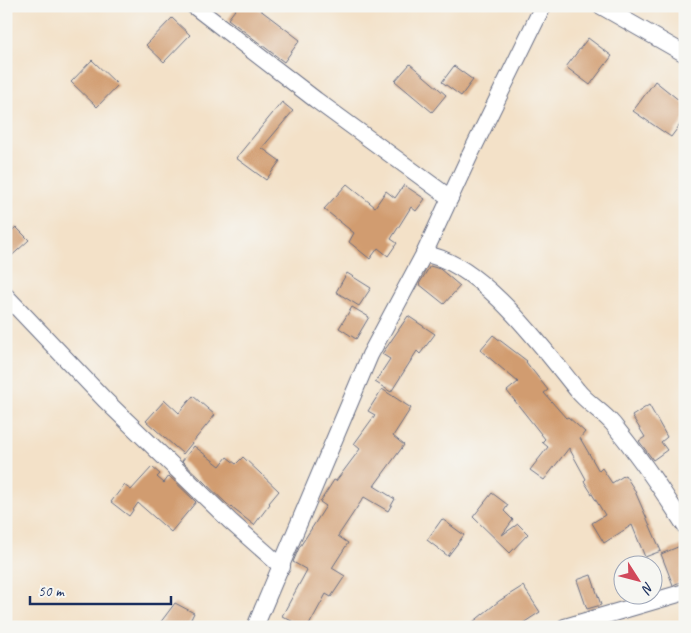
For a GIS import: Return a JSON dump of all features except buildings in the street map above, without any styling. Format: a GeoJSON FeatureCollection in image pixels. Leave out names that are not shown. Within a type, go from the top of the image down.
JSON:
{"type":"FeatureCollection","features":[{"type":"Feature","properties":{"kind":"street"},"geometry":{"type":"LineString","coordinates":[[194,6],[316,100],[450,198]]}},
{"type":"Feature","properties":{"kind":"street"},"geometry":{"type":"LineString","coordinates":[[255,627],[282,568],[370,355],[424,254],[543,6]]}},
{"type":"Feature","properties":{"kind":"street"},"geometry":{"type":"LineString","coordinates":[[601,6],[685,54]]}},
{"type":"Feature","properties":{"kind":"street"},"geometry":{"type":"LineString","coordinates":[[424,254],[439,256],[487,287],[540,342],[579,392],[611,422],[643,463],[685,526]]}},
{"type":"Feature","properties":{"kind":"street"},"geometry":{"type":"LineString","coordinates":[[6,296],[105,400],[230,521],[282,568]]}},
{"type":"Feature","properties":{"kind":"street"},"geometry":{"type":"LineString","coordinates":[[565,627],[685,592]]}}]}
